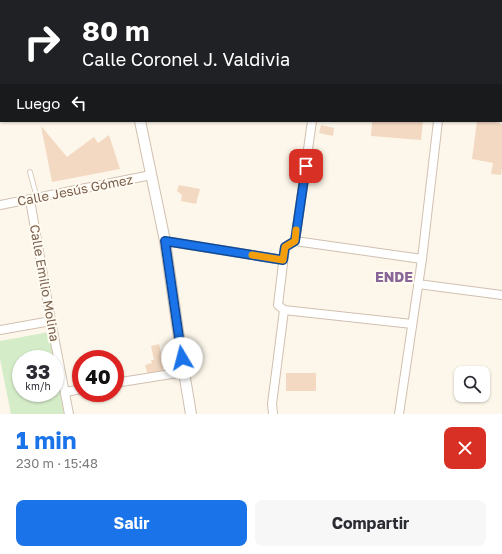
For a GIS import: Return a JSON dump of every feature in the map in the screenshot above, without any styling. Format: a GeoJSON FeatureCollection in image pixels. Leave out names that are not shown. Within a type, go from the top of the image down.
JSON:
{"type":"FeatureCollection","features":[{"type":"Feature","properties":{"kind":"street"},"geometry":{"type":"LineString","coordinates":[[295,241],[312,122]]}},
{"type":"Feature","properties":{"kind":"street"},"geometry":{"type":"LineString","coordinates":[[399,414],[422,259],[438,122]]}},
{"type":"Feature","properties":{"kind":"street"},"geometry":{"type":"LineString","coordinates":[[139,124],[165,241],[191,414]]}},
{"type":"Feature","properties":{"kind":"street","name":"Calle Jesús Gómez"},"geometry":{"type":"LineString","coordinates":[[0,205],[151,175]]}},
{"type":"Feature","properties":{"kind":"street","name":"Calle Emilio Molina"},"geometry":{"type":"LineString","coordinates":[[34,199],[51,321],[70,414]]}},
{"type":"Feature","properties":{"kind":"street"},"geometry":{"type":"LineString","coordinates":[[165,241],[283,260]]}},
{"type":"Feature","properties":{"kind":"street"},"geometry":{"type":"LineString","coordinates":[[412,324],[284,310],[278,305],[285,247],[295,241],[422,259]]}},
{"type":"Feature","properties":{"kind":"street"},"geometry":{"type":"LineString","coordinates":[[418,284],[502,295]]}},
{"type":"Feature","properties":{"kind":"street"},"geometry":{"type":"LineString","coordinates":[[273,414],[272,404],[284,310]]}},
{"type":"Feature","properties":{"kind":"street"},"geometry":{"type":"LineString","coordinates":[[0,330],[51,321]]}},
{"type":"Feature","properties":{"kind":"street"},"geometry":{"type":"LineString","coordinates":[[124,382],[184,372]]}},
{"type":"Feature","properties":{"kind":"street"},"geometry":{"type":"LineString","coordinates":[[66,392],[72,391]]}},
{"type":"Feature","properties":{"kind":"lane"},"geometry":{"type":"LineString","coordinates":[[30,172],[34,199]]}},
{"type":"Feature","properties":{"kind":"green space"},"geometry":{"type":"Polygon","coordinates":[[[49,332],[52,350],[12,350],[12,402],[62,402],[64,414],[11,414],[0,359],[0,341],[49,332]]]}},
{"type":"Feature","properties":{"kind":"building"},"geometry":{"type":"Polygon","coordinates":[[[372,122],[423,122],[421,140],[371,136],[372,122]]]}},
{"type":"Feature","properties":{"kind":"building"},"geometry":{"type":"Polygon","coordinates":[[[477,122],[495,122],[502,124],[501,175],[491,174],[493,163],[472,159],[477,122]]]}},
{"type":"Feature","properties":{"kind":"building"},"geometry":{"type":"Polygon","coordinates":[[[321,125],[334,128],[333,136],[319,133],[321,125]]]}},
{"type":"Feature","properties":{"kind":"building"},"geometry":{"type":"Polygon","coordinates":[[[41,126],[67,157],[94,137],[98,143],[109,135],[120,169],[52,182],[41,126]]]}},
{"type":"Feature","properties":{"kind":"building"},"geometry":{"type":"Polygon","coordinates":[[[179,185],[200,189],[196,204],[181,201],[182,195],[177,191],[179,185]]]}},
{"type":"Feature","properties":{"kind":"building"},"geometry":{"type":"Polygon","coordinates":[[[159,344],[164,366],[162,372],[148,375],[145,365],[152,363],[151,360],[154,360],[151,346],[159,344]]]}},
{"type":"Feature","properties":{"kind":"building"},"geometry":{"type":"Polygon","coordinates":[[[286,373],[316,373],[316,391],[286,391],[286,373]]]}},
{"type":"Feature","properties":{"kind":"slow traffic"},"geometry":{"type":"LineString","coordinates":[[252,255],[283,260],[285,247],[295,241],[296,230]]}},
{"type":"Feature","properties":{"kind":"district","name":"ENDE"},"geometry":{"type":"Point","coordinates":[394,277]}},
{"type":"Feature","properties":{"kind":"route"},"geometry":{"type":"LineString","coordinates":[[182,358],[165,241],[283,260],[285,247],[295,241],[306,166]]}}]}
